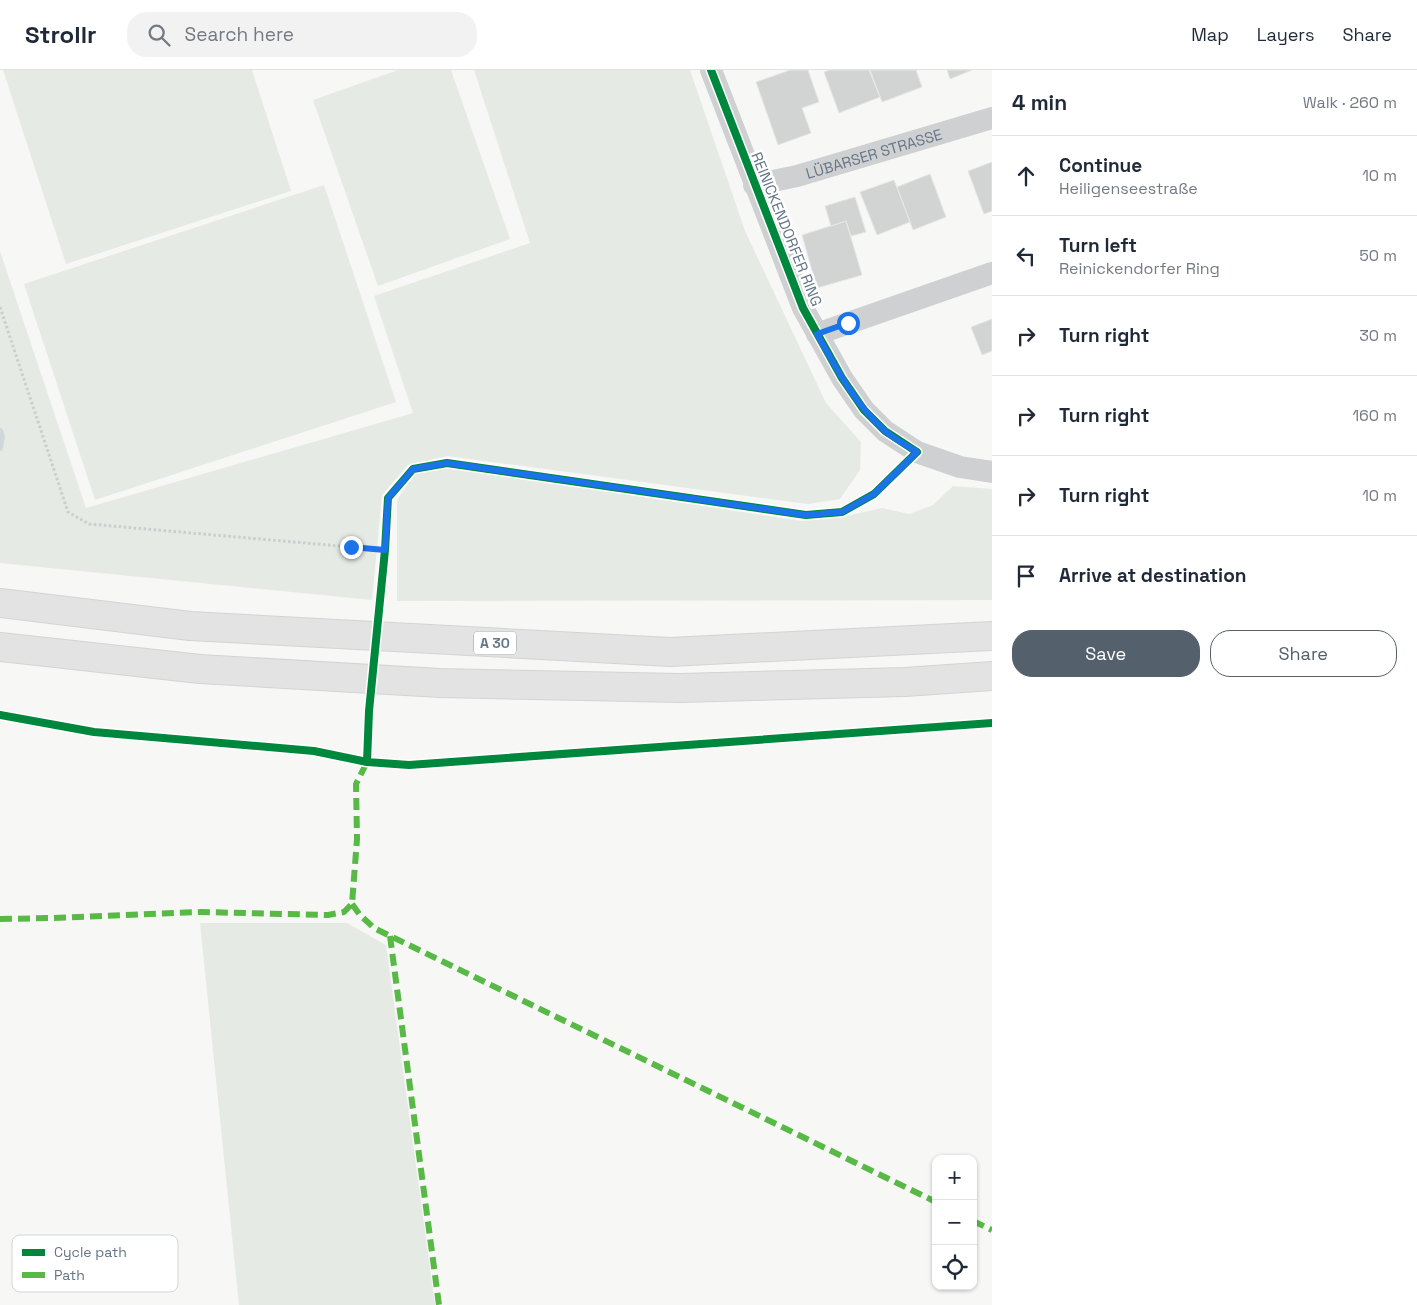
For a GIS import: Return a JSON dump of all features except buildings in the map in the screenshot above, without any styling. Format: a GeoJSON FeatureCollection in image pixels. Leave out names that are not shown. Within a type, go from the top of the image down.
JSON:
{"type":"FeatureCollection","features":[{"type":"Feature","properties":{"kind":"highway","name":"A 30"},"geometry":{"type":"LineString","coordinates":[[0,604],[190,626],[670,652],[992,636]]}},
{"type":"Feature","properties":{"kind":"highway"},"geometry":{"type":"LineString","coordinates":[[0,647],[200,669],[440,683],[680,688],[895,682],[992,676]]}},
{"type":"Feature","properties":{"kind":"street","name":"REINICKENDORFER RING"},"geometry":{"type":"LineString","coordinates":[[711,70],[802,308],[842,378],[864,410],[885,431],[917,452],[960,467],[992,472]]}},
{"type":"Feature","properties":{"kind":"street","name":"LÜBARSER STRASSE"},"geometry":{"type":"LineString","coordinates":[[754,185],[797,176],[992,118]]}},
{"type":"Feature","properties":{"kind":"street"},"geometry":{"type":"LineString","coordinates":[[817,334],[992,273]]}},
{"type":"Feature","properties":{"kind":"path"},"geometry":{"type":"LineString","coordinates":[[0,307],[68,512],[88,524],[385,550],[388,498],[413,469],[447,463],[806,515],[842,512],[874,494],[917,452]]}},
{"type":"Feature","properties":{"kind":"shaded area"},"geometry":{"type":"Polygon","coordinates":[[[3,70],[252,70],[291,191],[66,264],[3,70]]]}},
{"type":"Feature","properties":{"kind":"shaded area"},"geometry":{"type":"Polygon","coordinates":[[[398,70],[451,70],[510,239],[378,286],[313,100],[398,70]]]}},
{"type":"Feature","properties":{"kind":"shaded area"},"geometry":{"type":"Polygon","coordinates":[[[474,70],[690,70],[745,231],[826,403],[861,442],[860,470],[840,499],[808,504],[447,456],[408,465],[382,495],[372,600],[0,563],[0,251],[86,508],[413,413],[374,296],[530,243],[474,70]]]}},
{"type":"Feature","properties":{"kind":"shaded area"},"geometry":{"type":"Polygon","coordinates":[[[324,185],[396,402],[95,500],[24,284],[324,185]]]}},
{"type":"Feature","properties":{"kind":"shaded area"},"geometry":{"type":"Polygon","coordinates":[[[446,467],[802,521],[842,517],[882,508],[909,514],[933,505],[953,486],[992,489],[992,600],[397,601],[397,500],[414,474],[446,467]]]}},
{"type":"Feature","properties":{"kind":"shaded area"},"geometry":{"type":"Polygon","coordinates":[[[200,923],[347,923],[386,945],[435,1305],[239,1305],[200,923]]]}},
{"type":"Feature","properties":{"kind":"waterway"},"geometry":{"type":"LineString","coordinates":[[0,431],[2,437],[0,448]]}},
{"type":"Feature","properties":{"kind":"marked path"},"geometry":{"type":"LineString","coordinates":[[0,919],[201,912],[328,915],[344,912],[352,904],[357,839],[356,784],[367,759]]}},
{"type":"Feature","properties":{"kind":"marked path"},"geometry":{"type":"LineString","coordinates":[[352,904],[360,915],[374,928],[932,1200]]}},
{"type":"Feature","properties":{"kind":"marked path"},"geometry":{"type":"LineString","coordinates":[[390,936],[439,1305]]}},
{"type":"Feature","properties":{"kind":"marked path"},"geometry":{"type":"LineString","coordinates":[[977,1223],[992,1230]]}},
{"type":"Feature","properties":{"kind":"cycle path"},"geometry":{"type":"LineString","coordinates":[[367,762],[369,711],[385,550],[388,498],[413,469],[447,463],[806,515],[842,512],[874,494],[917,452],[885,431],[864,410],[842,378],[803,308],[711,70]]}},
{"type":"Feature","properties":{"kind":"cycle path"},"geometry":{"type":"LineString","coordinates":[[0,715],[94,732],[314,751],[367,762],[409,765],[992,723]]}},
{"type":"Feature","properties":{"kind":"route"},"geometry":{"type":"LineString","coordinates":[[351,547],[385,550],[388,498],[413,469],[447,463],[806,515],[842,512],[874,494],[917,452],[885,431],[864,410],[842,378],[817,334],[848,323]]}}]}
